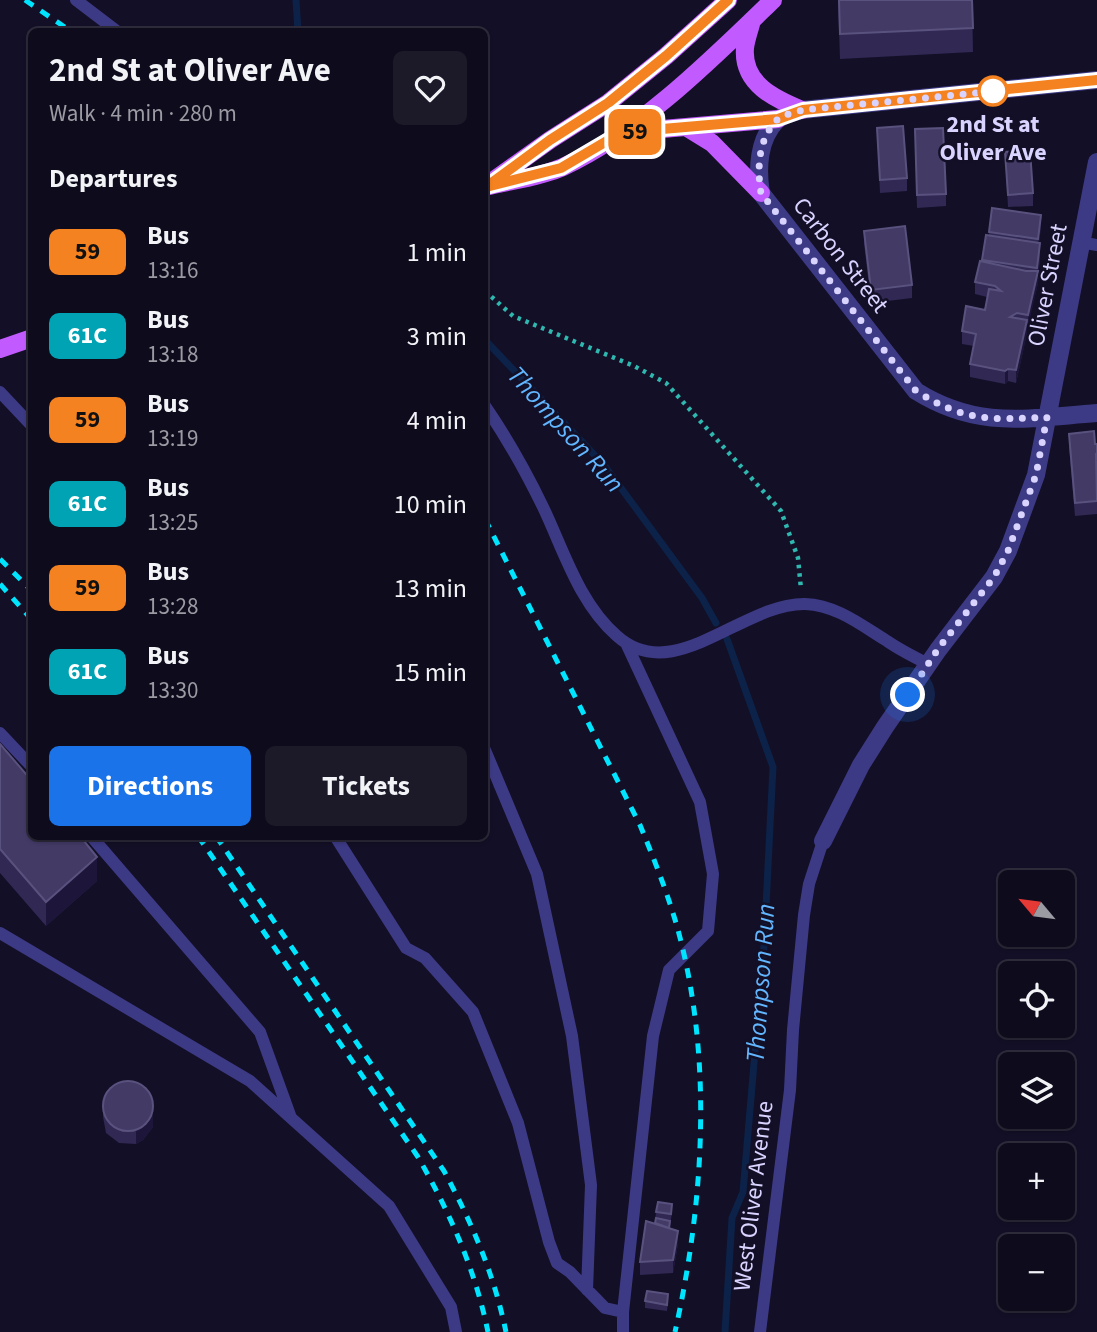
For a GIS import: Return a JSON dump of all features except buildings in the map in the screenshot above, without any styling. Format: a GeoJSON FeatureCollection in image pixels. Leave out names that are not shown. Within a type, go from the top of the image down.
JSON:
{"type":"FeatureCollection","features":[{"type":"Feature","properties":{"kind":"main road"},"geometry":{"type":"LineString","coordinates":[[488,185],[550,140],[608,103],[666,56],[728,0]]}},
{"type":"Feature","properties":{"kind":"main road"},"geometry":{"type":"LineString","coordinates":[[488,186],[561,168],[612,138],[687,80],[773,0]]}},
{"type":"Feature","properties":{"kind":"main road"},"geometry":{"type":"LineString","coordinates":[[752,20],[745,48],[750,74],[758,86],[769,94],[803,110]]}},
{"type":"Feature","properties":{"kind":"main road"},"geometry":{"type":"LineString","coordinates":[[612,138],[639,131],[778,119]]}},
{"type":"Feature","properties":{"kind":"main road"},"geometry":{"type":"LineString","coordinates":[[686,127],[712,143],[761,193]]}},
{"type":"Feature","properties":{"kind":"main road"},"geometry":{"type":"LineString","coordinates":[[0,349],[28,339]]}},
{"type":"Feature","properties":{"kind":"street"},"geometry":{"type":"LineString","coordinates":[[778,119],[803,110],[1097,80]]}},
{"type":"Feature","properties":{"kind":"street","name":"Carbon Street"},"geometry":{"type":"LineString","coordinates":[[778,119],[765,140],[760,156],[758,175],[761,193],[916,391],[937,404],[962,413],[992,419],[1097,413]]}},
{"type":"Feature","properties":{"kind":"street","name":"Oliver Street"},"geometry":{"type":"LineString","coordinates":[[1047,417],[1088,243],[1097,162]]}},
{"type":"Feature","properties":{"kind":"street","name":"West Oliver Avenue"},"geometry":{"type":"LineString","coordinates":[[823,841],[861,765],[928,664],[994,577],[1008,551],[1036,475],[1047,417]]}},
{"type":"Feature","properties":{"kind":"lane"},"geometry":{"type":"LineString","coordinates":[[76,0],[113,28]]}},
{"type":"Feature","properties":{"kind":"lane"},"geometry":{"type":"LineString","coordinates":[[0,393],[28,422]]}},
{"type":"Feature","properties":{"kind":"lane"},"geometry":{"type":"LineString","coordinates":[[488,411],[518,460],[582,591],[607,625],[626,643],[650,653],[671,653],[766,612],[803,604],[845,615],[928,664]]}},
{"type":"Feature","properties":{"kind":"lane"},"geometry":{"type":"LineString","coordinates":[[623,1332],[653,1036],[669,970],[708,931],[713,874],[700,802],[626,643]]}},
{"type":"Feature","properties":{"kind":"lane"},"geometry":{"type":"LineString","coordinates":[[0,733],[28,763]]}},
{"type":"Feature","properties":{"kind":"lane"},"geometry":{"type":"LineString","coordinates":[[488,757],[537,874],[572,1036],[591,1185],[587,1290]]}},
{"type":"Feature","properties":{"kind":"lane"},"geometry":{"type":"LineString","coordinates":[[94,840],[260,1032],[291,1118]]}},
{"type":"Feature","properties":{"kind":"lane"},"geometry":{"type":"LineString","coordinates":[[338,840],[406,948],[425,958],[473,1012],[518,1123],[557,1263],[570,1272],[605,1308],[623,1312]]}},
{"type":"Feature","properties":{"kind":"lane","name":"West Oliver Avenue"},"geometry":{"type":"LineString","coordinates":[[760,1332],[790,1090],[804,915],[809,884],[823,841]]}},
{"type":"Feature","properties":{"kind":"lane"},"geometry":{"type":"LineString","coordinates":[[0,933],[250,1081],[389,1206],[451,1307],[456,1332]]}},
{"type":"Feature","properties":{"kind":"path"},"geometry":{"type":"LineString","coordinates":[[488,294],[513,316],[634,366],[666,383],[781,511],[798,558],[803,604]]}},
{"type":"Feature","properties":{"kind":"waterway","name":"Thompson Run"},"geometry":{"type":"LineString","coordinates":[[296,0],[298,28]]}},
{"type":"Feature","properties":{"kind":"waterway","name":"Thompson Run"},"geometry":{"type":"LineString","coordinates":[[488,343],[604,465],[702,598],[716,623]]}},
{"type":"Feature","properties":{"kind":"waterway","name":"Thompson Run"},"geometry":{"type":"LineString","coordinates":[[725,1332],[732,1218],[743,1192],[764,946],[773,767],[727,639]]}},
{"type":"Feature","properties":{"kind":"railway"},"geometry":{"type":"LineString","coordinates":[[25,0],[66,28]]}},
{"type":"Feature","properties":{"kind":"railway"},"geometry":{"type":"LineString","coordinates":[[488,525],[640,825],[678,930],[696,1029],[700,1131],[693,1232],[675,1332]]}},
{"type":"Feature","properties":{"kind":"railway"},"geometry":{"type":"LineString","coordinates":[[0,559],[28,587]]}},
{"type":"Feature","properties":{"kind":"railway"},"geometry":{"type":"LineString","coordinates":[[0,584],[28,616]]}},
{"type":"Feature","properties":{"kind":"railway"},"geometry":{"type":"LineString","coordinates":[[201,840],[418,1157],[460,1242],[476,1286],[488,1332]]}},
{"type":"Feature","properties":{"kind":"railway"},"geometry":{"type":"LineString","coordinates":[[219,840],[444,1171],[481,1249],[506,1332]]}},
{"type":"Feature","properties":{"kind":"bus line","name":"59"},"geometry":{"type":"LineString","coordinates":[[488,186],[550,140],[608,103],[666,56],[728,0]]}},
{"type":"Feature","properties":{"kind":"bus line","name":"59"},"geometry":{"type":"LineString","coordinates":[[488,186],[561,168],[612,138],[639,131],[778,119],[803,110],[1097,80]]}},
{"type":"Feature","properties":{"kind":"place","name":"2nd St at Oliver Ave"},"geometry":{"type":"Point","coordinates":[993,91]}},
{"type":"Feature","properties":{"kind":"route"},"geometry":{"type":"LineString","coordinates":[[908,695],[938,649],[994,577],[1008,551],[1036,475],[1047,417],[992,419],[962,413],[937,404],[916,391],[761,193],[758,175],[760,156],[765,140],[778,119],[803,110],[996,91],[993,91]]}}]}
